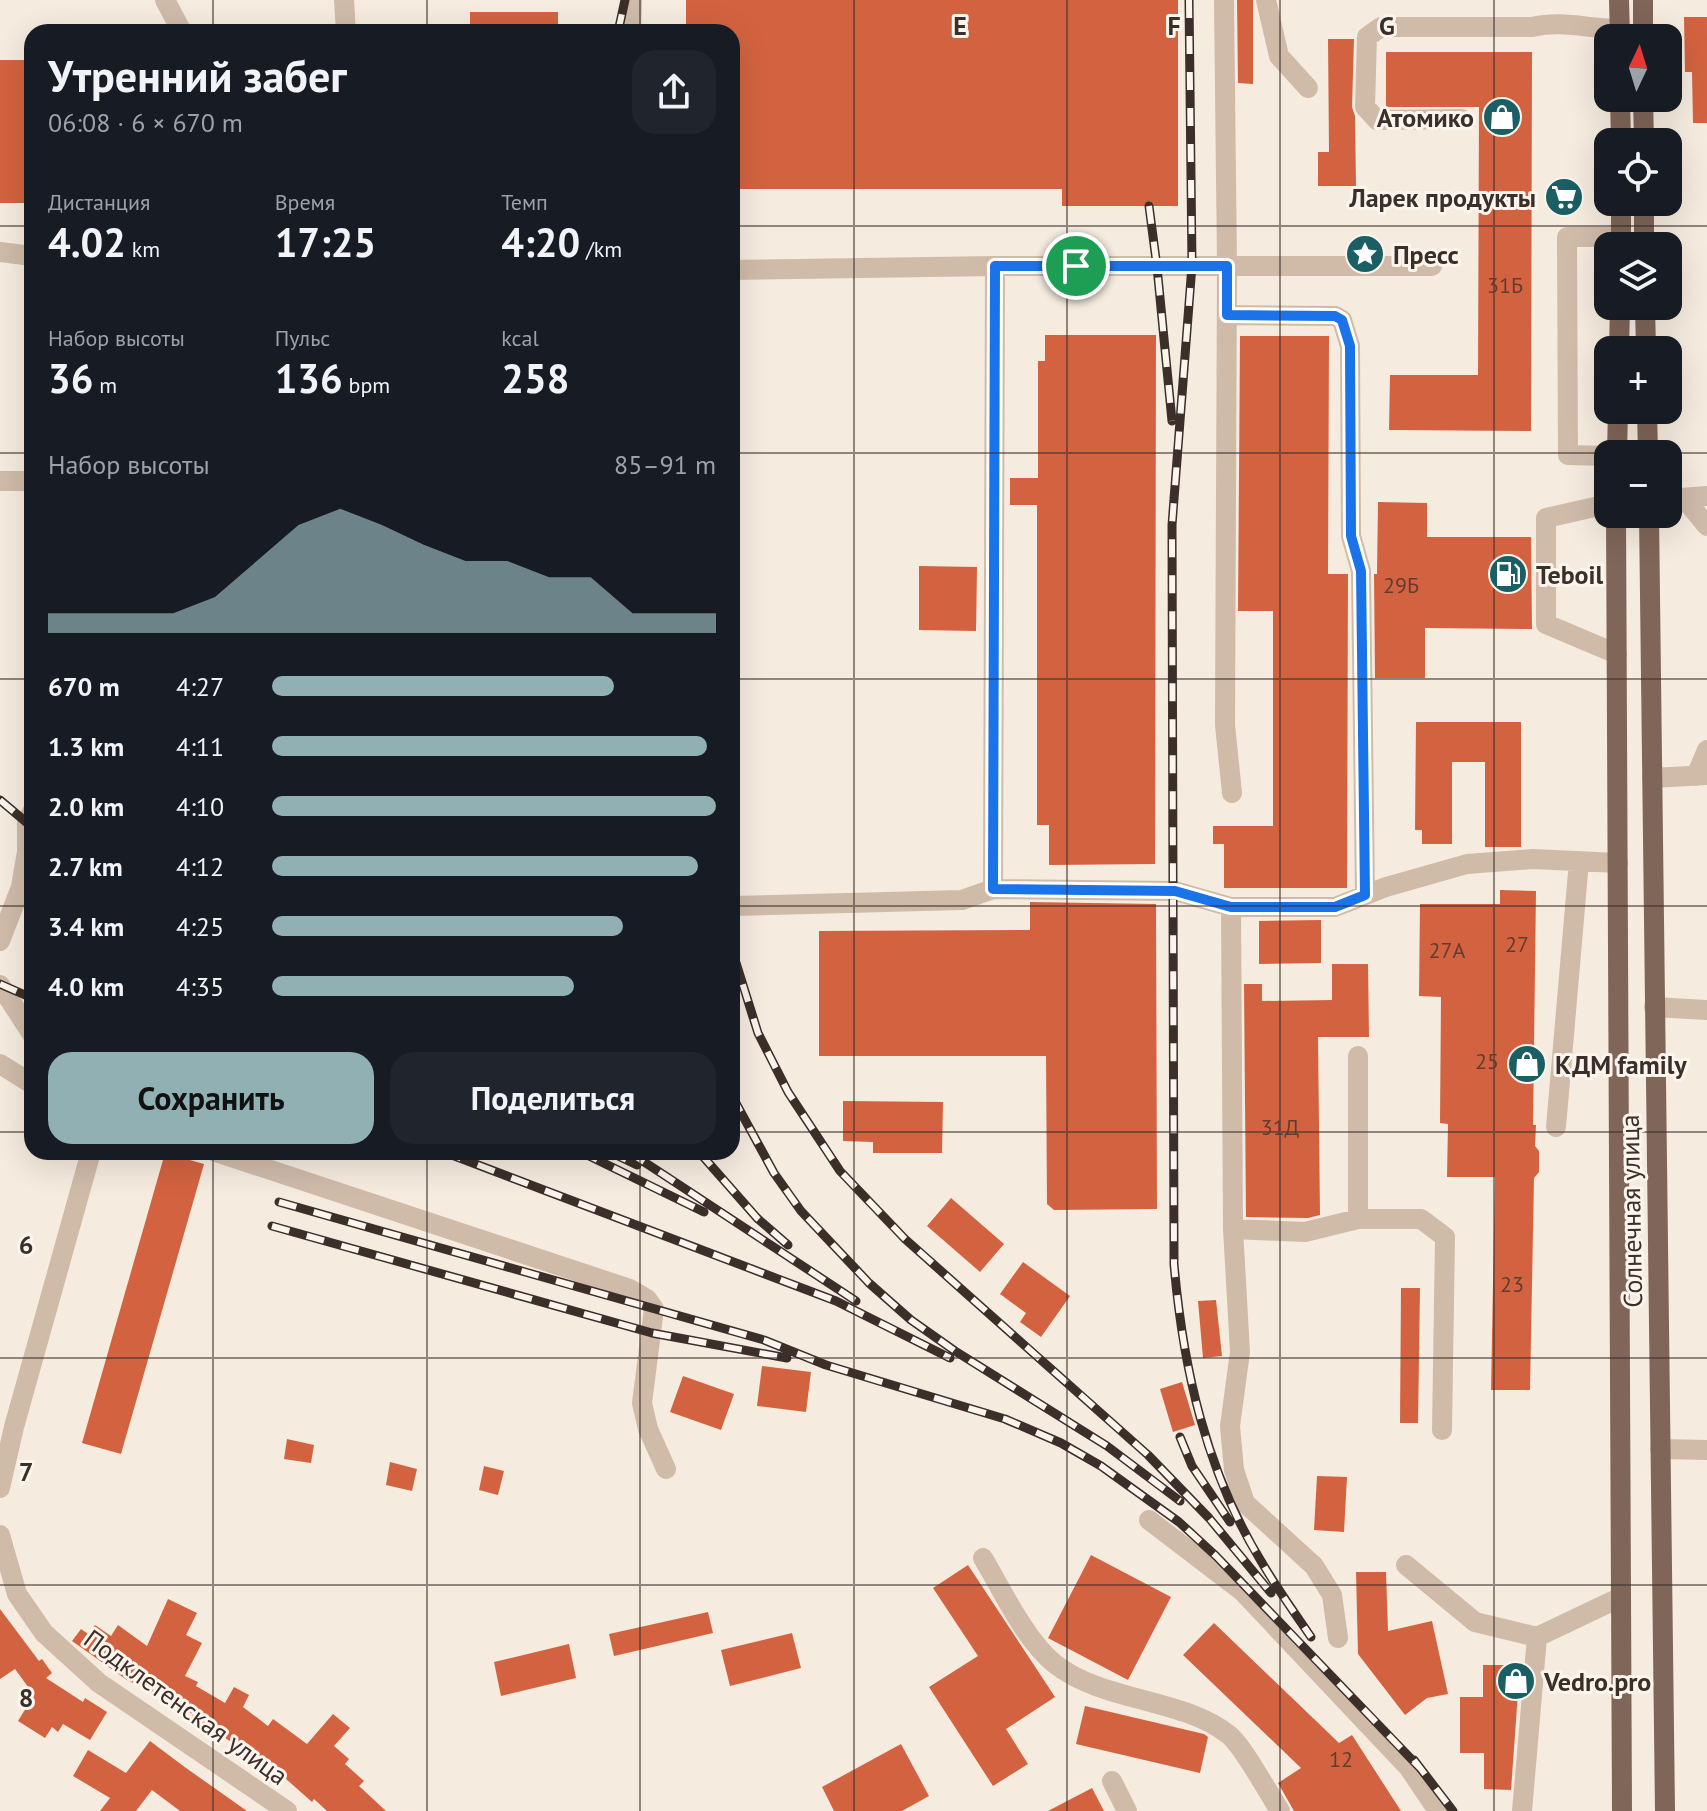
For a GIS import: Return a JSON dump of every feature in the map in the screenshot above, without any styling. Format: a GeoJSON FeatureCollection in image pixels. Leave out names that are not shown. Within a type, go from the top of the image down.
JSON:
{"type":"FeatureCollection","features":[{"type":"Feature","properties":{"kind":"main road"},"geometry":{"type":"LineString","coordinates":[[1619,0],[1620,24]]}},
{"type":"Feature","properties":{"kind":"main road"},"geometry":{"type":"LineString","coordinates":[[1643,0],[1643,24]]}},
{"type":"Feature","properties":{"kind":"main road","name":"Солнечная улица"},"geometry":{"type":"LineString","coordinates":[[1616,528],[1622,1811]]}},
{"type":"Feature","properties":{"kind":"main road","name":"Солнечная улица"},"geometry":{"type":"LineString","coordinates":[[1649,528],[1665,1811]]}},
{"type":"Feature","properties":{"kind":"street"},"geometry":{"type":"LineString","coordinates":[[165,0],[178,24]]}},
{"type":"Feature","properties":{"kind":"street"},"geometry":{"type":"LineString","coordinates":[[344,0],[346,24]]}},
{"type":"Feature","properties":{"kind":"street"},"geometry":{"type":"LineString","coordinates":[[631,24],[632,0]]}},
{"type":"Feature","properties":{"kind":"street"},"geometry":{"type":"LineString","coordinates":[[1224,0],[1227,266],[1225,725],[1232,793]]}},
{"type":"Feature","properties":{"kind":"street"},"geometry":{"type":"LineString","coordinates":[[1266,0],[1279,56],[1308,88]]}},
{"type":"Feature","properties":{"kind":"street"},"geometry":{"type":"LineString","coordinates":[[1462,119],[1377,120],[1365,107],[1367,37],[1381,27],[1532,27],[1572,23],[1594,30]]}},
{"type":"Feature","properties":{"kind":"street"},"geometry":{"type":"LineString","coordinates":[[1594,239],[1567,237],[1568,455],[1594,456]]}},
{"type":"Feature","properties":{"kind":"street"},"geometry":{"type":"LineString","coordinates":[[0,252],[24,255]]}},
{"type":"Feature","properties":{"kind":"street"},"geometry":{"type":"LineString","coordinates":[[993,889],[995,266]]}},
{"type":"Feature","properties":{"kind":"street"},"geometry":{"type":"LineString","coordinates":[[740,270],[995,266],[1432,266]]}},
{"type":"Feature","properties":{"kind":"street"},"geometry":{"type":"LineString","coordinates":[[1227,315],[1335,316],[1342,320],[1350,346],[1351,536],[1361,571],[1365,895]]}},
{"type":"Feature","properties":{"kind":"street"},"geometry":{"type":"LineString","coordinates":[[0,481],[24,481]]}},
{"type":"Feature","properties":{"kind":"street"},"geometry":{"type":"LineString","coordinates":[[1682,498],[1707,496]]}},
{"type":"Feature","properties":{"kind":"street"},"geometry":{"type":"LineString","coordinates":[[1682,503],[1707,526]]}},
{"type":"Feature","properties":{"kind":"street"},"geometry":{"type":"LineString","coordinates":[[1594,507],[1546,518],[1546,624],[1617,654]]}},
{"type":"Feature","properties":{"kind":"street"},"geometry":{"type":"LineString","coordinates":[[1652,778],[1701,776],[1707,750]]}},
{"type":"Feature","properties":{"kind":"street"},"geometry":{"type":"LineString","coordinates":[[740,906],[962,900],[993,889],[1175,891],[1231,907],[1335,907],[1467,864],[1533,859],[1618,863]]}},
{"type":"Feature","properties":{"kind":"street"},"geometry":{"type":"LineString","coordinates":[[1556,1127],[1579,861]]}},
{"type":"Feature","properties":{"kind":"street"},"geometry":{"type":"LineString","coordinates":[[0,941],[21,887],[24,870]]}},
{"type":"Feature","properties":{"kind":"street"},"geometry":{"type":"LineString","coordinates":[[1231,907],[1233,1229],[1240,1352],[1230,1426],[1234,1470],[1245,1503],[1314,1566],[1332,1595],[1338,1638]]}},
{"type":"Feature","properties":{"kind":"street"},"geometry":{"type":"LineString","coordinates":[[0,985],[24,1022]]}},
{"type":"Feature","properties":{"kind":"street"},"geometry":{"type":"LineString","coordinates":[[1654,1007],[1707,1010]]}},
{"type":"Feature","properties":{"kind":"street"},"geometry":{"type":"LineString","coordinates":[[1358,1056],[1358,1219]]}},
{"type":"Feature","properties":{"kind":"street"},"geometry":{"type":"LineString","coordinates":[[0,1064],[24,1079]]}},
{"type":"Feature","properties":{"kind":"street"},"geometry":{"type":"LineString","coordinates":[[0,1488],[14,1427],[89,1160]]}},
{"type":"Feature","properties":{"kind":"street"},"geometry":{"type":"LineString","coordinates":[[240,1160],[630,1289],[647,1299],[654,1309],[642,1403],[648,1429],[666,1469]]}},
{"type":"Feature","properties":{"kind":"street"},"geometry":{"type":"LineString","coordinates":[[1233,1229],[1305,1232],[1358,1219],[1421,1219],[1445,1237],[1442,1430]]}},
{"type":"Feature","properties":{"kind":"street"},"geometry":{"type":"LineString","coordinates":[[1660,1449],[1707,1450]]}},
{"type":"Feature","properties":{"kind":"street"},"geometry":{"type":"LineString","coordinates":[[1149,1520],[1242,1591],[1409,1768],[1438,1811]]}},
{"type":"Feature","properties":{"kind":"street","name":"Подклетенская улица"},"geometry":{"type":"LineString","coordinates":[[0,1535],[17,1594],[44,1633],[99,1683],[287,1811]]}},
{"type":"Feature","properties":{"kind":"street"},"geometry":{"type":"LineString","coordinates":[[983,1558],[1030,1636],[1055,1664],[1095,1685],[1205,1720],[1231,1737],[1280,1811]]}},
{"type":"Feature","properties":{"kind":"street"},"geometry":{"type":"LineString","coordinates":[[1406,1565],[1475,1622],[1537,1637],[1621,1597]]}},
{"type":"Feature","properties":{"kind":"street"},"geometry":{"type":"LineString","coordinates":[[1522,1811],[1537,1637]]}},
{"type":"Feature","properties":{"kind":"street"},"geometry":{"type":"LineString","coordinates":[[1112,1781],[1127,1811]]}},
{"type":"Feature","properties":{"kind":"building"},"geometry":{"type":"Polygon","coordinates":[[[686,0],[1178,0],[1178,206],[1062,206],[1062,189],[740,189],[740,24],[686,24],[686,0]]]}},
{"type":"Feature","properties":{"kind":"building"},"geometry":{"type":"Polygon","coordinates":[[[1237,0],[1253,0],[1253,84],[1238,83],[1237,0]]]}},
{"type":"Feature","properties":{"kind":"building"},"geometry":{"type":"Polygon","coordinates":[[[470,12],[558,12],[558,24],[470,24],[470,12]]]}},
{"type":"Feature","properties":{"kind":"building"},"geometry":{"type":"Polygon","coordinates":[[[1684,17],[1707,17],[1707,123],[1693,123],[1692,72],[1685,72],[1684,17]]]}},
{"type":"Feature","properties":{"kind":"building"},"geometry":{"type":"Polygon","coordinates":[[[1328,39],[1354,39],[1352,107],[1355,116],[1356,186],[1318,186],[1318,152],[1329,152],[1328,39]]]}},
{"type":"Feature","properties":{"kind":"building"},"geometry":{"type":"Polygon","coordinates":[[[1386,52],[1532,52],[1531,431],[1389,430],[1390,375],[1478,375],[1479,107],[1386,107],[1386,52]]]}},
{"type":"Feature","properties":{"kind":"building"},"geometry":{"type":"Polygon","coordinates":[[[0,60],[24,60],[24,203],[0,203],[0,60]]]}},
{"type":"Feature","properties":{"kind":"building"},"geometry":{"type":"Polygon","coordinates":[[[1045,335],[1156,335],[1155,864],[1049,865],[1049,825],[1037,825],[1037,505],[1010,505],[1010,478],[1038,478],[1038,361],[1045,361],[1045,335]]]}},
{"type":"Feature","properties":{"kind":"building"},"geometry":{"type":"Polygon","coordinates":[[[1240,336],[1329,336],[1328,574],[1348,574],[1347,888],[1224,888],[1224,844],[1213,844],[1213,826],[1273,826],[1273,611],[1238,611],[1240,336]]]}},
{"type":"Feature","properties":{"kind":"building"},"geometry":{"type":"Polygon","coordinates":[[[1378,502],[1427,503],[1427,537],[1531,537],[1532,629],[1425,628],[1425,678],[1375,678],[1374,574],[1377,574],[1378,502]]]}},
{"type":"Feature","properties":{"kind":"building"},"geometry":{"type":"Polygon","coordinates":[[[919,566],[977,567],[976,631],[919,630],[919,566]]]}},
{"type":"Feature","properties":{"kind":"building"},"geometry":{"type":"Polygon","coordinates":[[[1416,722],[1521,722],[1521,847],[1485,847],[1485,762],[1452,762],[1452,844],[1422,844],[1422,830],[1415,830],[1416,722]]]}},
{"type":"Feature","properties":{"kind":"building"},"geometry":{"type":"Polygon","coordinates":[[[1500,890],[1536,891],[1533,1125],[1536,1125],[1539,1172],[1534,1178],[1530,1390],[1491,1390],[1495,1177],[1447,1177],[1448,1124],[1440,1123],[1441,997],[1419,996],[1420,904],[1500,904],[1500,890]]]}},
{"type":"Feature","properties":{"kind":"building"},"geometry":{"type":"Polygon","coordinates":[[[1030,902],[1156,904],[1157,1209],[1054,1210],[1047,1204],[1046,1056],[819,1056],[819,931],[1030,930],[1030,902]]]}},
{"type":"Feature","properties":{"kind":"building"},"geometry":{"type":"Polygon","coordinates":[[[1321,920],[1321,963],[1259,964],[1259,921],[1321,920]]]}},
{"type":"Feature","properties":{"kind":"building"},"geometry":{"type":"Polygon","coordinates":[[[1332,964],[1368,964],[1369,1037],[1318,1037],[1320,1215],[1308,1218],[1246,1217],[1244,984],[1262,984],[1262,1001],[1332,1000],[1332,964]]]}},
{"type":"Feature","properties":{"kind":"building"},"geometry":{"type":"Polygon","coordinates":[[[843,1101],[943,1102],[942,1153],[873,1153],[873,1142],[843,1141],[843,1101]]]}},
{"type":"Feature","properties":{"kind":"building"},"geometry":{"type":"Polygon","coordinates":[[[163,1160],[190,1160],[204,1164],[121,1454],[82,1443],[163,1160]]]}},
{"type":"Feature","properties":{"kind":"building"},"geometry":{"type":"Polygon","coordinates":[[[951,1198],[1004,1244],[980,1272],[927,1226],[951,1198]]]}},
{"type":"Feature","properties":{"kind":"building"},"geometry":{"type":"Polygon","coordinates":[[[1023,1262],[1070,1296],[1041,1337],[1020,1322],[1026,1313],[1000,1294],[1023,1262]]]}},
{"type":"Feature","properties":{"kind":"building"},"geometry":{"type":"Polygon","coordinates":[[[1401,1288],[1420,1288],[1418,1423],[1400,1423],[1401,1288]]]}},
{"type":"Feature","properties":{"kind":"building"},"geometry":{"type":"Polygon","coordinates":[[[1216,1300],[1222,1356],[1203,1358],[1198,1301],[1216,1300]]]}},
{"type":"Feature","properties":{"kind":"building"},"geometry":{"type":"Polygon","coordinates":[[[762,1366],[811,1372],[806,1412],[757,1406],[762,1366]]]}},
{"type":"Feature","properties":{"kind":"building"},"geometry":{"type":"Polygon","coordinates":[[[683,1376],[734,1394],[721,1430],[670,1412],[683,1376]]]}},
{"type":"Feature","properties":{"kind":"building"},"geometry":{"type":"Polygon","coordinates":[[[1182,1382],[1195,1425],[1173,1432],[1160,1389],[1182,1382]]]}},
{"type":"Feature","properties":{"kind":"building"},"geometry":{"type":"Polygon","coordinates":[[[287,1439],[314,1445],[311,1463],[284,1459],[287,1439]]]}},
{"type":"Feature","properties":{"kind":"building"},"geometry":{"type":"Polygon","coordinates":[[[390,1462],[417,1469],[412,1491],[386,1485],[390,1462]]]}},
{"type":"Feature","properties":{"kind":"building"},"geometry":{"type":"Polygon","coordinates":[[[484,1466],[504,1471],[498,1495],[479,1490],[484,1466]]]}},
{"type":"Feature","properties":{"kind":"building"},"geometry":{"type":"Polygon","coordinates":[[[1317,1476],[1347,1477],[1344,1532],[1314,1530],[1317,1476]]]}},
{"type":"Feature","properties":{"kind":"building"},"geometry":{"type":"Polygon","coordinates":[[[1091,1555],[1171,1597],[1128,1680],[1048,1638],[1091,1555]]]}},
{"type":"Feature","properties":{"kind":"building"},"geometry":{"type":"Polygon","coordinates":[[[968,1565],[1055,1697],[1006,1729],[1028,1764],[993,1786],[929,1687],[978,1656],[933,1588],[968,1565]]]}},
{"type":"Feature","properties":{"kind":"building"},"geometry":{"type":"Polygon","coordinates":[[[1356,1572],[1386,1572],[1388,1631],[1432,1621],[1448,1694],[1427,1698],[1405,1715],[1358,1654],[1356,1572]]]}},
{"type":"Feature","properties":{"kind":"building"},"geometry":{"type":"Polygon","coordinates":[[[168,1599],[197,1613],[186,1635],[202,1643],[185,1676],[225,1703],[234,1687],[249,1695],[243,1707],[268,1726],[273,1719],[307,1744],[333,1714],[350,1728],[334,1746],[349,1759],[345,1764],[364,1781],[359,1786],[386,1811],[327,1811],[314,1799],[312,1802],[268,1763],[266,1766],[218,1733],[217,1736],[189,1720],[193,1714],[127,1680],[72,1641],[81,1629],[88,1634],[95,1625],[111,1636],[118,1625],[147,1646],[168,1599]]]}},
{"type":"Feature","properties":{"kind":"building"},"geometry":{"type":"Polygon","coordinates":[[[0,1609],[39,1661],[42,1659],[52,1673],[46,1678],[83,1702],[85,1698],[107,1712],[90,1740],[63,1724],[58,1732],[52,1727],[45,1738],[18,1721],[34,1695],[15,1669],[0,1679],[0,1609]]]}},
{"type":"Feature","properties":{"kind":"building"},"geometry":{"type":"Polygon","coordinates":[[[708,1612],[713,1633],[614,1656],[609,1634],[708,1612]]]}},
{"type":"Feature","properties":{"kind":"building"},"geometry":{"type":"Polygon","coordinates":[[[1214,1623],[1339,1743],[1352,1735],[1401,1811],[1294,1811],[1278,1783],[1301,1768],[1183,1655],[1214,1623]]]}},
{"type":"Feature","properties":{"kind":"building"},"geometry":{"type":"Polygon","coordinates":[[[792,1633],[801,1668],[730,1686],[721,1650],[792,1633]]]}},
{"type":"Feature","properties":{"kind":"building"},"geometry":{"type":"Polygon","coordinates":[[[569,1644],[576,1678],[501,1696],[494,1662],[569,1644]]]}},
{"type":"Feature","properties":{"kind":"building"},"geometry":{"type":"Polygon","coordinates":[[[1483,1665],[1520,1665],[1511,1790],[1484,1789],[1484,1753],[1460,1753],[1460,1697],[1483,1697],[1483,1665]]]}},
{"type":"Feature","properties":{"kind":"building"},"geometry":{"type":"Polygon","coordinates":[[[1085,1706],[1204,1734],[1208,1737],[1200,1773],[1076,1744],[1085,1706]]]}},
{"type":"Feature","properties":{"kind":"building"},"geometry":{"type":"Polygon","coordinates":[[[150,1741],[247,1811],[180,1811],[152,1790],[136,1811],[100,1811],[110,1798],[73,1776],[88,1750],[126,1773],[150,1741]]]}},
{"type":"Feature","properties":{"kind":"building"},"geometry":{"type":"Polygon","coordinates":[[[901,1744],[929,1796],[902,1811],[834,1811],[822,1787],[901,1744]]]}},
{"type":"Feature","properties":{"kind":"building"},"geometry":{"type":"Polygon","coordinates":[[[1092,1788],[1104,1811],[1048,1811],[1092,1788]]]}},
{"type":"Feature","properties":{"kind":"railway"},"geometry":{"type":"LineString","coordinates":[[620,24],[625,0]]}},
{"type":"Feature","properties":{"kind":"railway"},"geometry":{"type":"LineString","coordinates":[[1189,0],[1192,265],[1172,525],[1174,1264],[1191,1380],[1200,1418],[1225,1491],[1273,1580],[1311,1637]]}},
{"type":"Feature","properties":{"kind":"railway"},"geometry":{"type":"LineString","coordinates":[[1149,206],[1172,421]]}},
{"type":"Feature","properties":{"kind":"railway"},"geometry":{"type":"LineString","coordinates":[[0,800],[24,820]]}},
{"type":"Feature","properties":{"kind":"railway"},"geometry":{"type":"LineString","coordinates":[[740,976],[758,1033],[788,1092],[840,1171],[905,1239],[1148,1455],[1209,1518],[1271,1593]]}},
{"type":"Feature","properties":{"kind":"railway"},"geometry":{"type":"LineString","coordinates":[[0,984],[24,994]]}},
{"type":"Feature","properties":{"kind":"railway"},"geometry":{"type":"LineString","coordinates":[[740,1111],[774,1173],[801,1211],[869,1283],[911,1320],[955,1351],[1107,1446],[1180,1501]]}},
{"type":"Feature","properties":{"kind":"railway"},"geometry":{"type":"LineString","coordinates":[[465,1160],[836,1301],[950,1358]]}},
{"type":"Feature","properties":{"kind":"railway"},"geometry":{"type":"LineString","coordinates":[[597,1160],[704,1212]]}},
{"type":"Feature","properties":{"kind":"railway"},"geometry":{"type":"LineString","coordinates":[[627,1160],[637,1165]]}},
{"type":"Feature","properties":{"kind":"railway"},"geometry":{"type":"LineString","coordinates":[[641,1160],[856,1301]]}},
{"type":"Feature","properties":{"kind":"railway"},"geometry":{"type":"LineString","coordinates":[[706,1160],[757,1218],[788,1245]]}},
{"type":"Feature","properties":{"kind":"railway"},"geometry":{"type":"LineString","coordinates":[[279,1202],[764,1340],[826,1365],[1005,1419],[1061,1443],[1101,1466],[1179,1522],[1216,1556],[1420,1768]]}},
{"type":"Feature","properties":{"kind":"railway"},"geometry":{"type":"LineString","coordinates":[[272,1226],[652,1333],[787,1358]]}},
{"type":"Feature","properties":{"kind":"railway"},"geometry":{"type":"LineString","coordinates":[[1180,1437],[1192,1466],[1230,1522]]}},
{"type":"Feature","properties":{"kind":"railway"},"geometry":{"type":"LineString","coordinates":[[1414,1760],[1453,1811]]}},
{"type":"Feature","properties":{"kind":"place","name":"Атомико"},"geometry":{"type":"Point","coordinates":[1502,117]}},
{"type":"Feature","properties":{"kind":"place","name":"Ларек продукты"},"geometry":{"type":"Point","coordinates":[1564,197]}},
{"type":"Feature","properties":{"kind":"place","name":"Пресс"},"geometry":{"type":"Point","coordinates":[1365,254]}},
{"type":"Feature","properties":{"kind":"place","name":"Teboil"},"geometry":{"type":"Point","coordinates":[1508,574]}},
{"type":"Feature","properties":{"kind":"place","name":"КДМ family"},"geometry":{"type":"Point","coordinates":[1527,1064]}},
{"type":"Feature","properties":{"kind":"place","name":"Vedro.pro"},"geometry":{"type":"Point","coordinates":[1516,1681]}},
{"type":"Feature","properties":{"kind":"route"},"geometry":{"type":"LineString","coordinates":[[995,266],[1076,266],[1227,266],[1227,315],[1335,316],[1342,320],[1350,346],[1351,536],[1361,571],[1365,895],[1335,907],[1231,907],[1175,891],[993,889],[995,266]]}}]}
